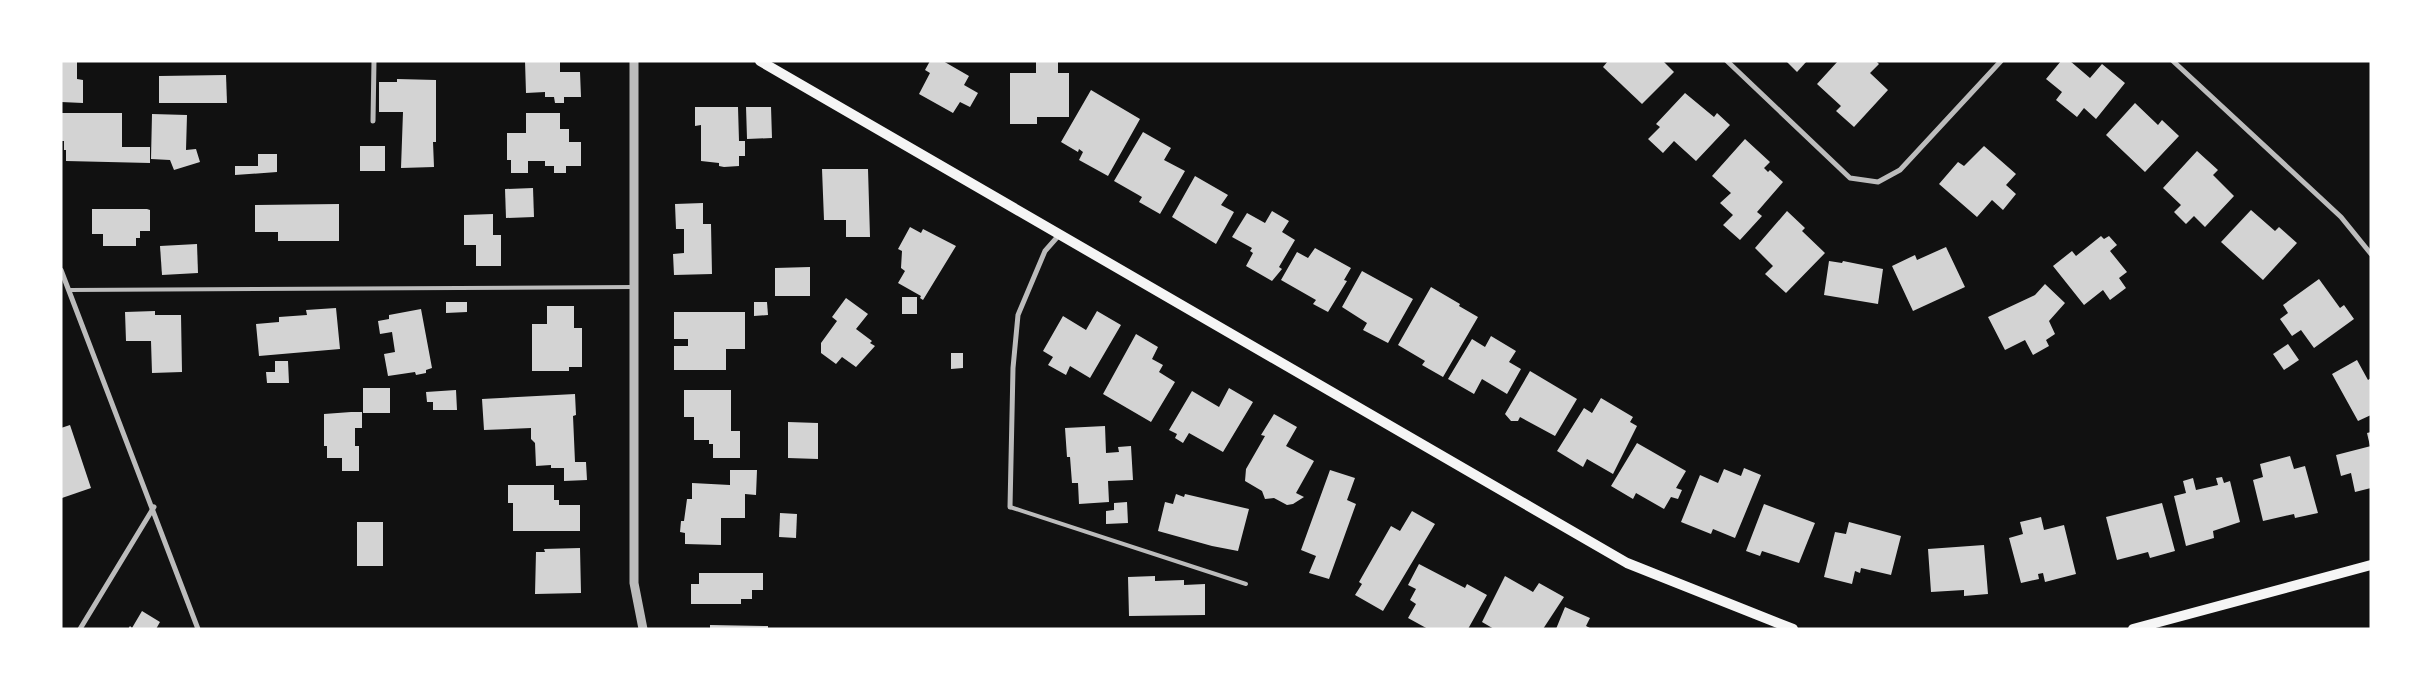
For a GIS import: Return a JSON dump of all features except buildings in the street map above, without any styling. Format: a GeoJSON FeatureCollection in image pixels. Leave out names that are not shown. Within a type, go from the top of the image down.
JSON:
{"type":"FeatureCollection","features":[{"type":"Feature","properties":{"kind":"main road"},"geometry":{"type":"LineString","coordinates":[[760,61],[1627,564],[1792,629]]}},
{"type":"Feature","properties":{"kind":"main road"},"geometry":{"type":"LineString","coordinates":[[2133,629],[2371,565]]}},
{"type":"Feature","properties":{"kind":"street"},"geometry":{"type":"LineString","coordinates":[[373,121],[374,61]]}},
{"type":"Feature","properties":{"kind":"street"},"geometry":{"type":"LineString","coordinates":[[634,61],[634,583],[643,629]]}},
{"type":"Feature","properties":{"kind":"street"},"geometry":{"type":"LineString","coordinates":[[1726,61],[1850,178],[1878,182],[1900,170],[2001,61]]}},
{"type":"Feature","properties":{"kind":"street"},"geometry":{"type":"LineString","coordinates":[[2173,61],[2341,217],[2371,254]]}},
{"type":"Feature","properties":{"kind":"street"},"geometry":{"type":"LineString","coordinates":[[1010,507],[1013,368],[1018,315],[1045,251],[1060,234]]}},
{"type":"Feature","properties":{"kind":"street"},"geometry":{"type":"LineString","coordinates":[[61,270],[154,508],[198,629]]}},
{"type":"Feature","properties":{"kind":"street"},"geometry":{"type":"LineString","coordinates":[[80,629],[154,508]]}},
{"type":"Feature","properties":{"kind":"lane"},"geometry":{"type":"LineString","coordinates":[[69,290],[634,286]]}},
{"type":"Feature","properties":{"kind":"lane"},"geometry":{"type":"LineString","coordinates":[[1010,507],[1246,584]]}}]}
